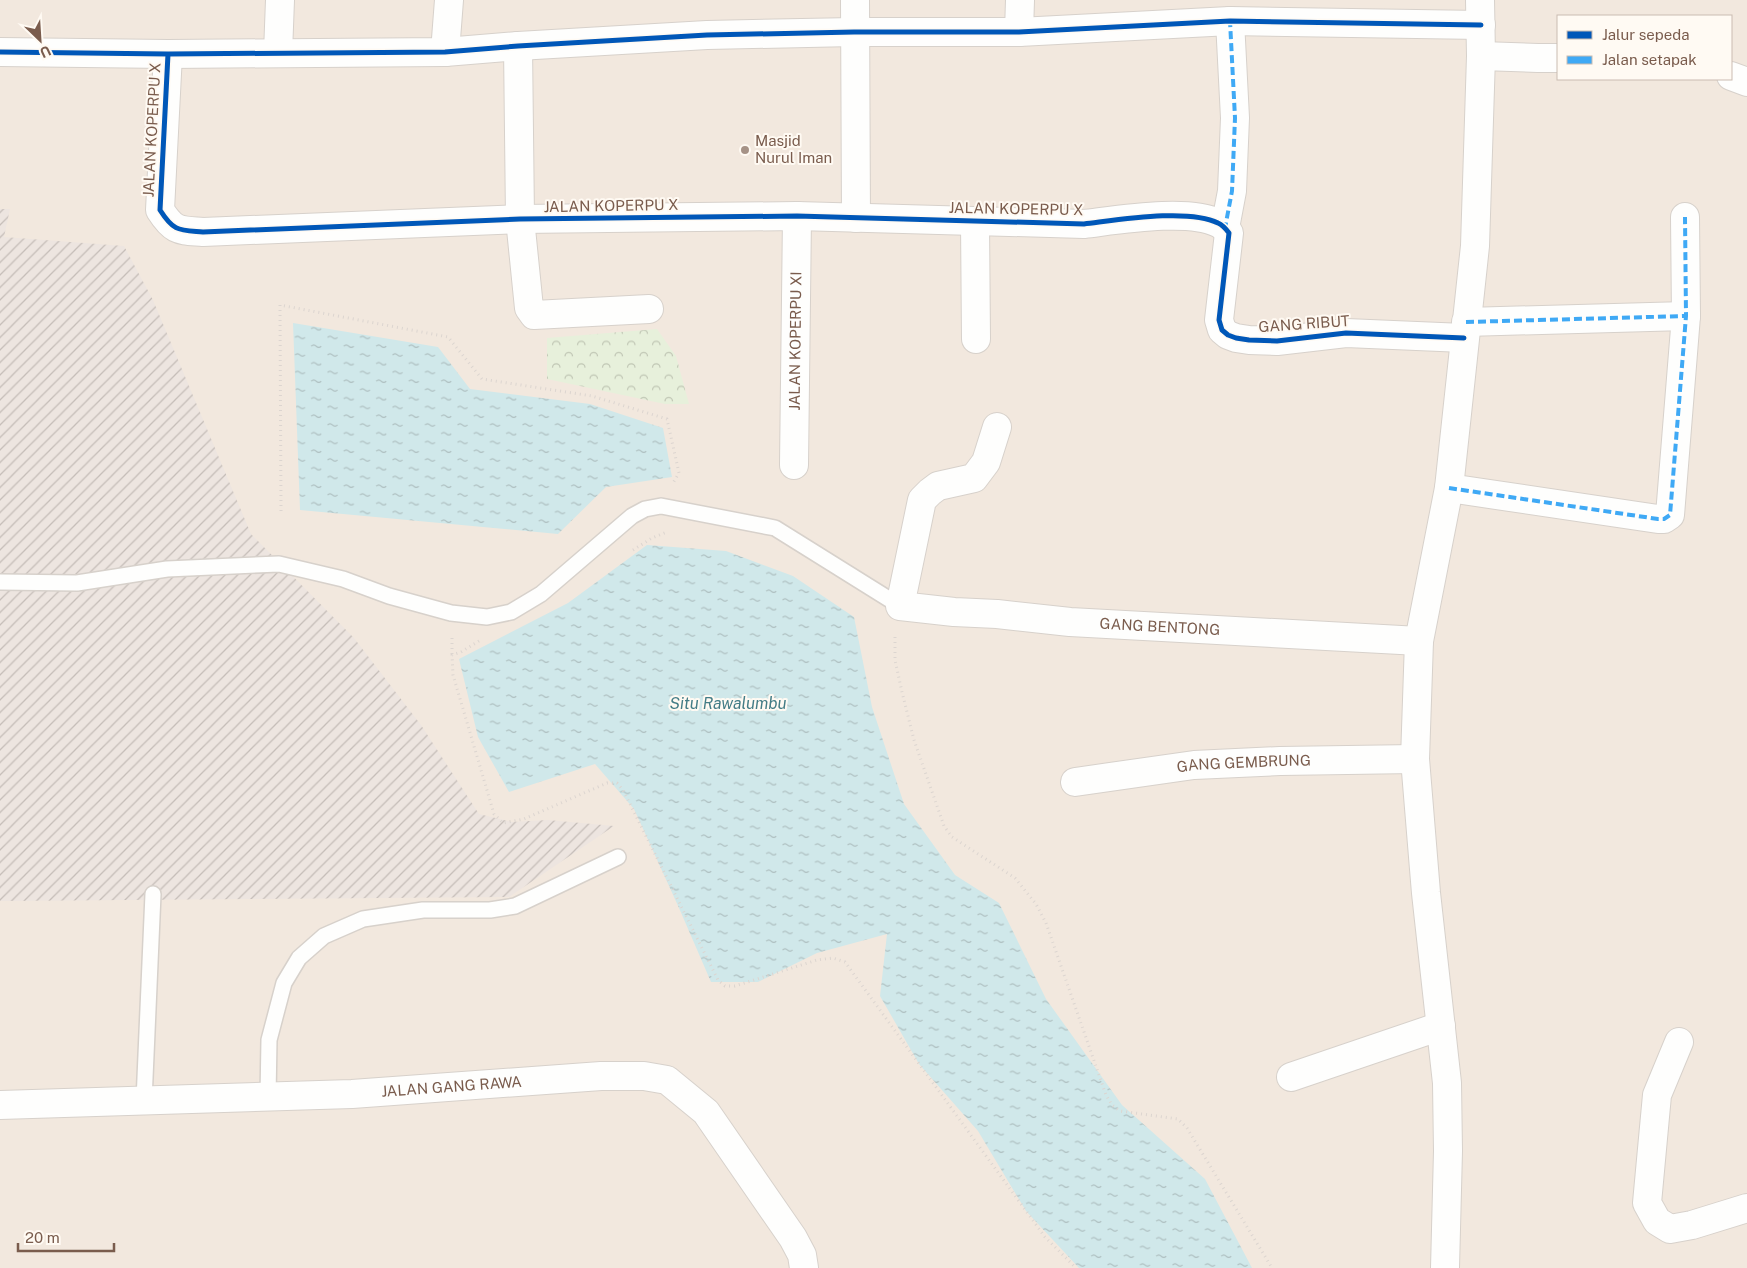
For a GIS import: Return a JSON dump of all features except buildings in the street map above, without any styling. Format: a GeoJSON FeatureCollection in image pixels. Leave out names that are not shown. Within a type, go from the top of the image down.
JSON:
{"type":"FeatureCollection","features":[{"type":"Feature","properties":{"kind":"street"},"geometry":{"type":"LineString","coordinates":[[278,53],[280,0]]}},
{"type":"Feature","properties":{"kind":"street"},"geometry":{"type":"LineString","coordinates":[[445,52],[449,0]]}},
{"type":"Feature","properties":{"kind":"street"},"geometry":{"type":"LineString","coordinates":[[855,0],[856,218]]}},
{"type":"Feature","properties":{"kind":"street"},"geometry":{"type":"LineString","coordinates":[[1019,32],[1020,0]]}},
{"type":"Feature","properties":{"kind":"street"},"geometry":{"type":"LineString","coordinates":[[0,52],[168,54],[445,52],[707,35],[854,32],[1019,32],[1230,21],[1481,13],[1475,246],[1448,488],[1419,641],[1415,759],[1426,893],[1447,1083],[1448,1151],[1445,1268]]}},
{"type":"Feature","properties":{"kind":"street"},"geometry":{"type":"LineString","coordinates":[[1225,228],[1232,191],[1235,118],[1230,21]]}},
{"type":"Feature","properties":{"kind":"street"},"geometry":{"type":"LineString","coordinates":[[518,46],[520,219],[529,308],[534,315],[649,309]]}},
{"type":"Feature","properties":{"kind":"street","name":"JALAN KOPERPU X"},"geometry":{"type":"LineString","coordinates":[[168,54],[160,210],[167,222],[178,230],[203,232],[520,219],[797,216],[1084,224],[1117,220],[1190,216],[1218,223],[1225,228]]}},
{"type":"Feature","properties":{"kind":"street"},"geometry":{"type":"LineString","coordinates":[[1481,56],[1557,58]]}},
{"type":"Feature","properties":{"kind":"street"},"geometry":{"type":"LineString","coordinates":[[1732,76],[1747,82]]}},
{"type":"Feature","properties":{"kind":"street","name":"JALAN KOPERPU XI"},"geometry":{"type":"LineString","coordinates":[[794,465],[797,216]]}},
{"type":"Feature","properties":{"kind":"street"},"geometry":{"type":"LineString","coordinates":[[1448,488],[1658,519],[1668,517],[1672,511],[1686,316],[1685,217]]}},
{"type":"Feature","properties":{"kind":"street"},"geometry":{"type":"LineString","coordinates":[[975,222],[976,339]]}},
{"type":"Feature","properties":{"kind":"street","name":"GANG RIBUT"},"geometry":{"type":"LineString","coordinates":[[1225,228],[1229,233],[1229,244],[1219,320],[1222,330],[1228,335],[1236,338],[1277,341],[1346,333],[1465,330]]}},
{"type":"Feature","properties":{"kind":"street"},"geometry":{"type":"LineString","coordinates":[[1465,330],[1686,316]]}},
{"type":"Feature","properties":{"kind":"street"},"geometry":{"type":"LineString","coordinates":[[900,606],[922,500],[938,486],[974,478],[986,462],[997,427]]}},
{"type":"Feature","properties":{"kind":"street","name":"GANG BENTONG"},"geometry":{"type":"LineString","coordinates":[[900,606],[1070,622],[1419,641]]}},
{"type":"Feature","properties":{"kind":"street","name":"GANG GEMBRUNG"},"geometry":{"type":"LineString","coordinates":[[1075,782],[1194,765],[1280,760],[1415,759]]}},
{"type":"Feature","properties":{"kind":"street"},"geometry":{"type":"LineString","coordinates":[[1290,1077],[1441,1026]]}},
{"type":"Feature","properties":{"kind":"street"},"geometry":{"type":"LineString","coordinates":[[1679,1042],[1657,1095],[1647,1203],[1657,1221],[1670,1229],[1692,1225],[1747,1208]]}},
{"type":"Feature","properties":{"kind":"street","name":"JALAN GANG RAWA"},"geometry":{"type":"LineString","coordinates":[[0,1105],[352,1094],[601,1076],[644,1076],[667,1080],[706,1112],[794,1238],[802,1255],[804,1268]]}},
{"type":"Feature","properties":{"kind":"lane"},"geometry":{"type":"LineString","coordinates":[[0,582],[77,583],[168,569],[279,564],[342,579],[389,596],[451,613],[487,617],[511,612],[533,598],[632,516],[645,509],[661,506],[775,528],[900,606]]}},
{"type":"Feature","properties":{"kind":"lane"},"geometry":{"type":"LineString","coordinates":[[268,1097],[269,1040],[284,983],[299,958],[324,936],[363,918],[423,910],[490,910],[515,906],[618,857]]}},
{"type":"Feature","properties":{"kind":"lane"},"geometry":{"type":"LineString","coordinates":[[144,1101],[153,894]]}},
{"type":"Feature","properties":{"kind":"path"},"geometry":{"type":"LineString","coordinates":[[280,511],[280,305],[448,337],[482,379],[592,396],[667,419],[679,473],[661,506]]}},
{"type":"Feature","properties":{"kind":"path"},"geometry":{"type":"LineString","coordinates":[[629,552],[652,538],[673,530]]}},
{"type":"Feature","properties":{"kind":"path"},"geometry":{"type":"LineString","coordinates":[[900,606],[896,631],[895,660],[914,740],[944,826],[956,840],[1015,878],[1036,904],[1046,923],[1106,1094],[1112,1105],[1120,1111],[1178,1119],[1188,1128],[1272,1268]]}},
{"type":"Feature","properties":{"kind":"path"},"geometry":{"type":"LineString","coordinates":[[487,637],[452,655],[453,674],[494,814],[503,823],[524,819],[607,783],[617,783],[623,790],[718,980],[725,986],[735,986],[817,960],[833,958],[845,962],[1039,1229],[1076,1268]]}},
{"type":"Feature","properties":{"kind":"shaded area"},"geometry":{"type":"Polygon","coordinates":[[[0,0],[1747,0],[1747,1268],[0,1268],[0,0]]]}},
{"type":"Feature","properties":{"kind":"shaded area"},"geometry":{"type":"Polygon","coordinates":[[[0,209],[10,209],[4,237],[124,246],[153,300],[251,534],[354,638],[421,725],[479,814],[512,822],[548,820],[614,826],[509,897],[0,901],[0,209]]]}},
{"type":"Feature","properties":{"kind":"green space"},"geometry":{"type":"Polygon","coordinates":[[[657,329],[676,356],[689,404],[665,404],[547,379],[547,338],[657,329]]]}},
{"type":"Feature","properties":{"kind":"water"},"geometry":{"type":"Polygon","coordinates":[[[293,323],[438,347],[470,389],[590,404],[663,428],[672,477],[606,487],[558,534],[300,510],[293,323]]]}},
{"type":"Feature","properties":{"kind":"water","name":"Situ Rawalumbu"},"geometry":{"type":"Polygon","coordinates":[[[647,545],[726,551],[793,576],[854,617],[872,707],[904,804],[955,875],[999,903],[1046,999],[1122,1105],[1205,1179],[1252,1268],[1079,1268],[1026,1211],[978,1131],[919,1064],[880,996],[887,934],[817,953],[758,982],[711,982],[634,809],[595,764],[509,792],[478,737],[459,659],[568,603],[647,545]]]}},
{"type":"Feature","properties":{"kind":"marked path"},"geometry":{"type":"LineString","coordinates":[[1227,229],[1225,228],[1232,191],[1235,118],[1230,21],[1234,21]]}},
{"type":"Feature","properties":{"kind":"marked path"},"geometry":{"type":"LineString","coordinates":[[1449,488],[1658,519],[1664,519],[1670,515],[1686,316],[1685,217]]}},
{"type":"Feature","properties":{"kind":"marked path"},"geometry":{"type":"LineString","coordinates":[[1466,322],[1686,316]]}},
{"type":"Feature","properties":{"kind":"cycle path"},"geometry":{"type":"LineString","coordinates":[[0,52],[168,54],[445,52],[707,35],[854,32],[1019,32],[1230,21],[1481,25]]}},
{"type":"Feature","properties":{"kind":"cycle path"},"geometry":{"type":"LineString","coordinates":[[168,54],[160,210],[173,226],[183,230],[203,232],[520,219],[797,216],[1084,224],[1152,216],[1189,216],[1218,223],[1229,233],[1219,320],[1222,330],[1228,335],[1249,340],[1277,341],[1346,333],[1464,338]]}},
{"type":"Feature","properties":{"kind":"place","name":"Masjid Nurul Iman"},"geometry":{"type":"Point","coordinates":[745,150]}}]}
